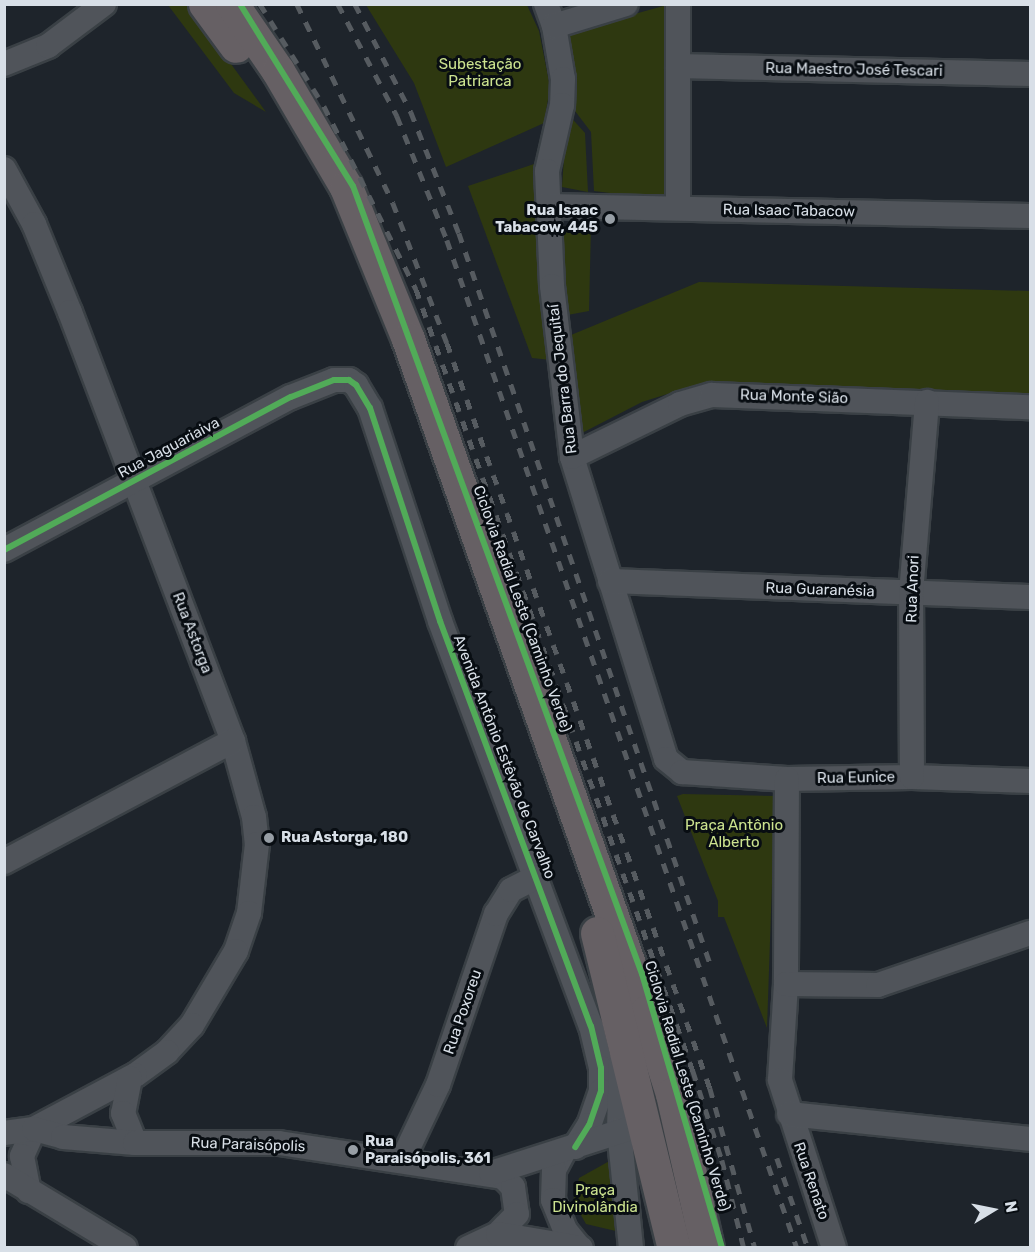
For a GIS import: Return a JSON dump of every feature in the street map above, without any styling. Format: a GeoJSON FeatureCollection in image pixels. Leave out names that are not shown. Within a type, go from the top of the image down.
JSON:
{"type":"FeatureCollection","features":[{"type":"Feature","properties":{"kind":"highway","name":"Avenida Antônio Estêvão de Carvalho"},"geometry":{"type":"LineString","coordinates":[[205,4],[298,139],[334,207],[374,304],[592,916],[622,1032],[631,1127],[674,1248]]}},
{"type":"Feature","properties":{"kind":"highway"},"geometry":{"type":"LineString","coordinates":[[232,4],[278,71],[346,187],[380,269],[646,1012],[672,1094],[707,1248]]}},
{"type":"Feature","properties":{"kind":"highway"},"geometry":{"type":"LineString","coordinates":[[631,1127],[655,1127],[668,1138],[696,1199]]}},
{"type":"Feature","properties":{"kind":"street"},"geometry":{"type":"LineString","coordinates":[[4,64],[48,46],[104,4]]}},
{"type":"Feature","properties":{"kind":"street"},"geometry":{"type":"LineString","coordinates":[[550,15],[626,4]]}},
{"type":"Feature","properties":{"kind":"street"},"geometry":{"type":"LineString","coordinates":[[678,4],[678,208]]}},
{"type":"Feature","properties":{"kind":"street","name":"Rua Barra do Jequitaí"},"geometry":{"type":"LineString","coordinates":[[550,15],[564,94],[548,160],[548,206],[552,286],[572,457],[666,759],[682,772]]}},
{"type":"Feature","properties":{"kind":"street","name":"Rua Maestro José Tescari"},"geometry":{"type":"LineString","coordinates":[[678,66],[1030,74]]}},
{"type":"Feature","properties":{"kind":"street","name":"Rua Astorga"},"geometry":{"type":"LineString","coordinates":[[4,169],[34,224],[233,741],[254,817],[256,844],[249,913],[237,951],[192,1025],[167,1052],[130,1078],[34,1129]]}},
{"type":"Feature","properties":{"kind":"street","name":"Rua Isaac Tabacow"},"geometry":{"type":"LineString","coordinates":[[548,206],[1030,216]]}},
{"type":"Feature","properties":{"kind":"street","name":"Rua Jaguariaiva"},"geometry":{"type":"LineString","coordinates":[[4,550],[291,397],[334,380],[349,380]]}},
{"type":"Feature","properties":{"kind":"street","name":"Avenida Antônio Estêvão de Carvalho"},"geometry":{"type":"LineString","coordinates":[[349,380],[369,408],[440,621],[591,1026],[601,1068],[596,1108],[554,1170],[553,1200],[565,1230],[580,1247]]}},
{"type":"Feature","properties":{"kind":"street","name":"Rua Monte Sião"},"geometry":{"type":"LineString","coordinates":[[572,457],[680,404],[712,395],[1030,407]]}},
{"type":"Feature","properties":{"kind":"street","name":"Rua Anori"},"geometry":{"type":"LineString","coordinates":[[912,777],[911,593],[927,402]]}},
{"type":"Feature","properties":{"kind":"street","name":"Rua Guaranésia"},"geometry":{"type":"LineString","coordinates":[[610,581],[1030,597]]}},
{"type":"Feature","properties":{"kind":"street"},"geometry":{"type":"LineString","coordinates":[[4,862],[233,741]]}},
{"type":"Feature","properties":{"kind":"street","name":"Rua Eunice"},"geometry":{"type":"LineString","coordinates":[[682,772],[788,779],[912,777],[1030,781]]}},
{"type":"Feature","properties":{"kind":"street"},"geometry":{"type":"LineString","coordinates":[[788,779],[786,984],[780,1065],[789,1114],[1030,1138]]}},
{"type":"Feature","properties":{"kind":"street","name":"Rua Poxoreu"},"geometry":{"type":"LineString","coordinates":[[402,1161],[438,1085],[496,914],[511,890],[536,877]]}},
{"type":"Feature","properties":{"kind":"street"},"geometry":{"type":"LineString","coordinates":[[786,984],[878,985],[1030,933]]}},
{"type":"Feature","properties":{"kind":"street"},"geometry":{"type":"LineString","coordinates":[[130,1078],[123,1113],[135,1143]]}},
{"type":"Feature","properties":{"kind":"street","name":"Rua Renato"},"geometry":{"type":"LineString","coordinates":[[789,1114],[834,1248]]}},
{"type":"Feature","properties":{"kind":"street"},"geometry":{"type":"LineString","coordinates":[[490,1173],[631,1127]]}},
{"type":"Feature","properties":{"kind":"street","name":"Avenida Antônio Estêvão de Carvalho"},"geometry":{"type":"LineString","coordinates":[[631,1127],[631,1248]]}},
{"type":"Feature","properties":{"kind":"street"},"geometry":{"type":"LineString","coordinates":[[29,1191],[22,1156],[34,1129]]}},
{"type":"Feature","properties":{"kind":"street","name":"Rua Paraisópolis"},"geometry":{"type":"LineString","coordinates":[[4,1133],[34,1129],[63,1137],[135,1143],[279,1143],[490,1173]]}},
{"type":"Feature","properties":{"kind":"street"},"geometry":{"type":"LineString","coordinates":[[468,1248],[498,1234],[517,1214],[518,1200],[513,1187],[503,1177],[490,1173]]}},
{"type":"Feature","properties":{"kind":"street"},"geometry":{"type":"LineString","coordinates":[[4,1174],[29,1191],[87,1221],[125,1248]]}},
{"type":"Feature","properties":{"kind":"street"},"geometry":{"type":"LineString","coordinates":[[498,1234],[546,1245],[580,1247]]}},
{"type":"Feature","properties":{"kind":"green space"},"geometry":{"type":"Polygon","coordinates":[[[168,5],[188,5],[266,112],[234,93],[168,5]]]}},
{"type":"Feature","properties":{"kind":"green space","name":"Subestação Patriarca"},"geometry":{"type":"Polygon","coordinates":[[[366,5],[527,5],[539,31],[550,87],[544,123],[446,167],[414,83],[366,5]]]}},
{"type":"Feature","properties":{"kind":"green space"},"geometry":{"type":"Polygon","coordinates":[[[667,5],[668,200],[594,191],[591,132],[575,111],[566,33],[667,5]]]}},
{"type":"Feature","properties":{"kind":"green space"},"geometry":{"type":"Polygon","coordinates":[[[567,113],[585,133],[588,192],[562,187],[567,113]]]}},
{"type":"Feature","properties":{"kind":"green space"},"geometry":{"type":"Polygon","coordinates":[[[534,164],[551,360],[532,358],[468,186],[534,164]]]}},
{"type":"Feature","properties":{"kind":"green space"},"geometry":{"type":"Polygon","coordinates":[[[591,226],[589,311],[562,316],[559,227],[591,226]]]}},
{"type":"Feature","properties":{"kind":"green space"},"geometry":{"type":"Polygon","coordinates":[[[699,282],[1030,291],[1030,397],[745,383],[696,385],[642,402],[582,433],[571,335],[699,282]]]}},
{"type":"Feature","properties":{"kind":"green space","name":"Praça Antônio Alberto"},"geometry":{"type":"Polygon","coordinates":[[[683,794],[775,796],[767,1028],[724,917],[718,917],[718,901],[677,796],[683,794]]]}},
{"type":"Feature","properties":{"kind":"green space","name":"Praça Divinolândia"},"geometry":{"type":"Polygon","coordinates":[[[613,1159],[620,1232],[586,1224],[573,1201],[579,1178],[613,1159]]]}},
{"type":"Feature","properties":{"kind":"railway"},"geometry":{"type":"LineString","coordinates":[[260,4],[324,106],[416,289],[693,1071],[722,1160],[744,1248]]}},
{"type":"Feature","properties":{"kind":"railway"},"geometry":{"type":"LineString","coordinates":[[297,4],[393,203],[447,343],[710,1088],[755,1248]]}},
{"type":"Feature","properties":{"kind":"railway"},"geometry":{"type":"LineString","coordinates":[[338,4],[397,116],[447,240],[797,1248]]}},
{"type":"Feature","properties":{"kind":"railway"},"geometry":{"type":"LineString","coordinates":[[355,4],[411,112],[459,233],[710,963]]}},
{"type":"Feature","properties":{"kind":"railway"},"geometry":{"type":"LineString","coordinates":[[777,1158],[808,1248]]}},
{"type":"Feature","properties":{"kind":"cycle path","name":"Ciclovia Radial Leste (Caminho Verde)"},"geometry":{"type":"LineString","coordinates":[[240,4],[353,186],[642,974],[722,1248]]}},
{"type":"Feature","properties":{"kind":"cycle path"},"geometry":{"type":"LineString","coordinates":[[4,550],[291,397],[334,380],[349,380],[356,385],[370,408],[440,621],[591,1026],[601,1068],[601,1091],[589,1125],[575,1147]]}},
{"type":"Feature","properties":{"kind":"place","name":"Rua Isaac Tabacow, 445"},"geometry":{"type":"Point","coordinates":[610,219]}},
{"type":"Feature","properties":{"kind":"place","name":"Rua Astorga, 180"},"geometry":{"type":"Point","coordinates":[269,838]}},
{"type":"Feature","properties":{"kind":"place","name":"Rua Paraisópolis, 361"},"geometry":{"type":"Point","coordinates":[353,1150]}}]}
